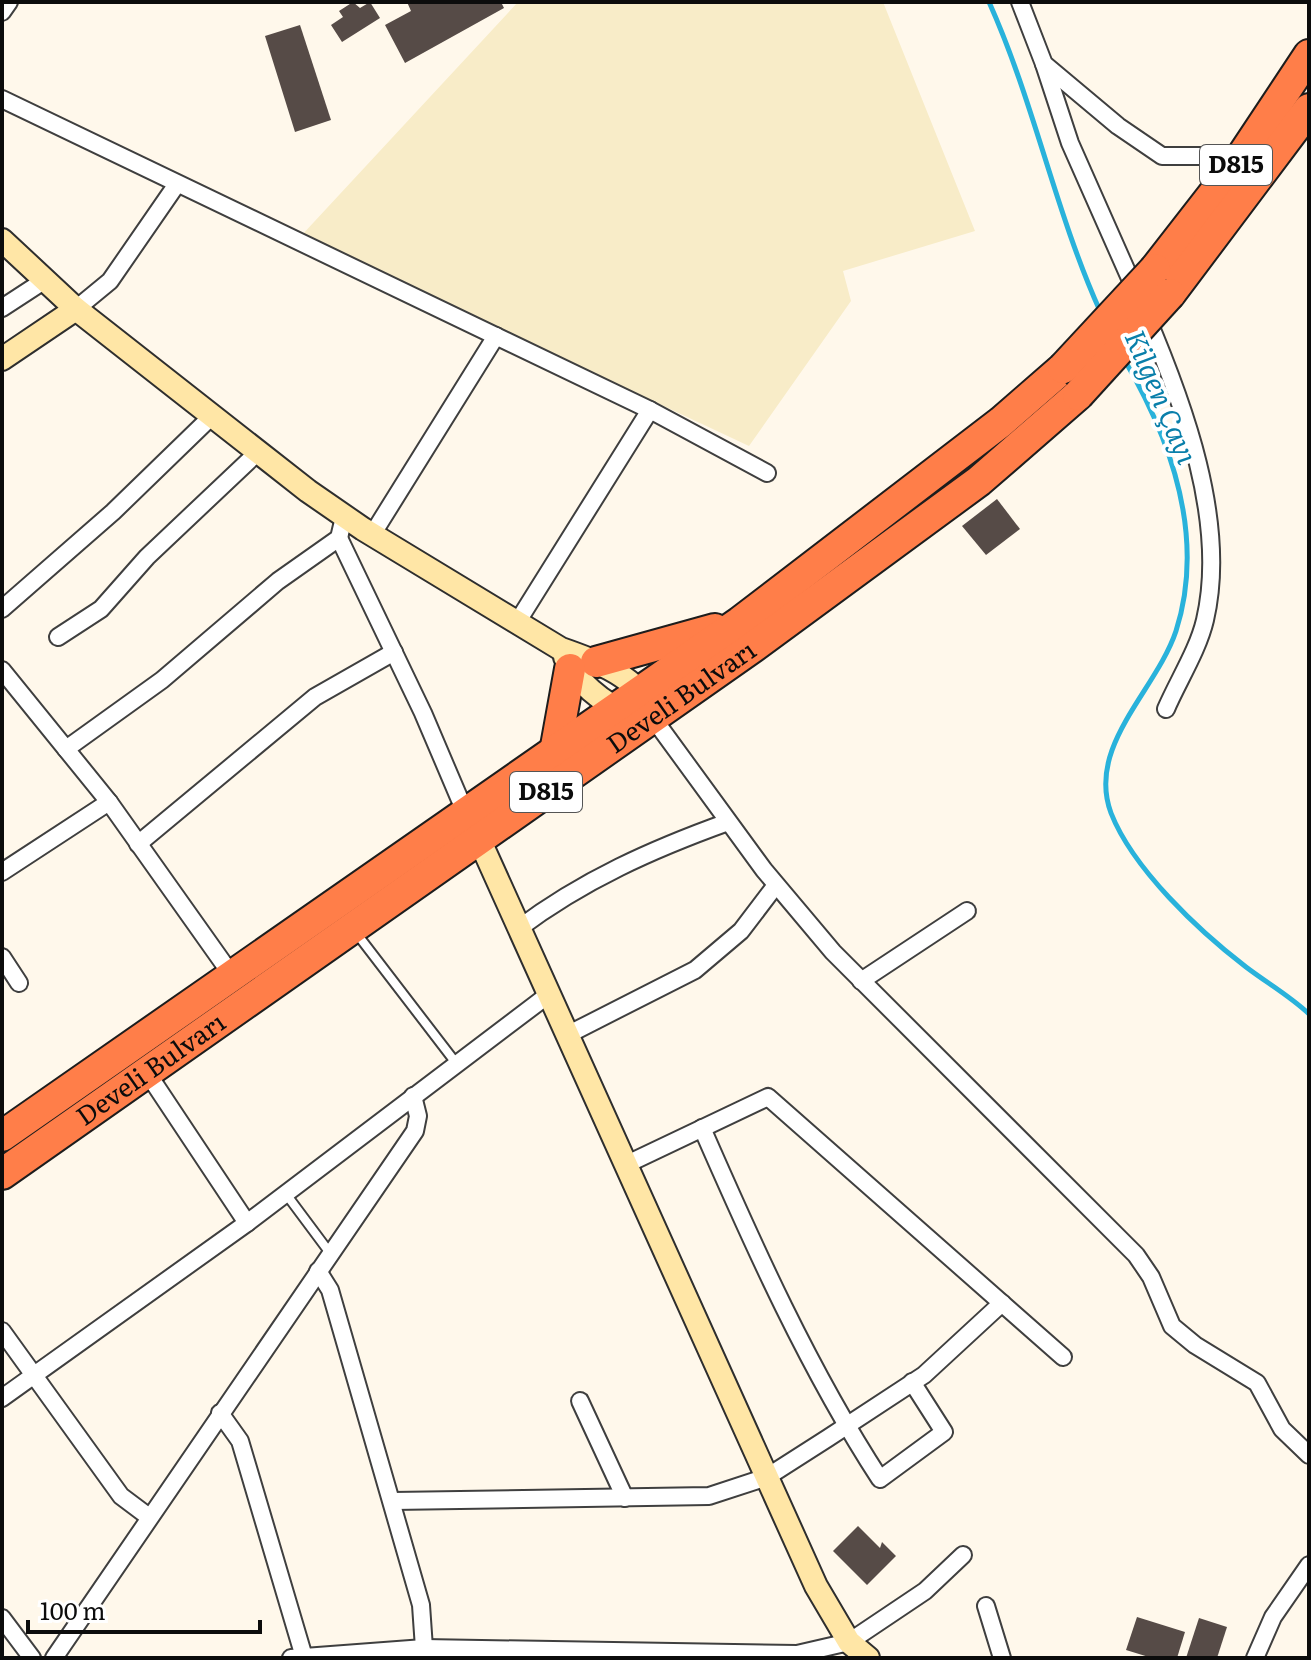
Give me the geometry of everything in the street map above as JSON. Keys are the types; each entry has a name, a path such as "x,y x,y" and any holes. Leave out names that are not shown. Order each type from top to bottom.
{"highway":[{"name":"D815","path":"1242,156 1309,55"},
{"name":"Develi Bulvarı","path":"2,1136 231,974 472,827 647,704 979,481 1078,395 1170,294 1309,109"},
{"name":"Develi Bulvarı","path":"2,1174 352,927 472,827 555,752 615,709 647,704 740,622 1001,422 1063,368 1155,269 1242,156"},
{"path":"555,752 576,660 740,622"}],"street":[{"path":"2,12 9,2"},
{"path":"1020,2 1070,143 1173,379 1211,523 1205,621 1166,709"},
{"path":"1044,64 1118,126 1162,156 1242,156"},
{"path":"2,99 650,410 767,473"},
{"path":"2,359 76,309 110,281 177,184"},
{"path":"2,240 76,309 258,452 342,527 472,827 816,1586 849,1642 868,1658"},
{"path":"2,308 45,280"},
{"path":"372,535 496,336"},
{"path":"518,621 524,618 650,410"},
{"path":"2,609 113,512 212,416"},
{"path":"58,637 101,609 147,557 258,452"},
{"path":"342,527 372,535 518,621 647,704 728,822 776,885 861,981 1136,1255 1151,1277 1172,1326 1195,1345 1257,1383 1282,1429 1309,1455"},
{"path":"66,749 162,680 342,527"},
{"path":"138,844 315,697 394,652"},
{"path":"576,660 615,709"},
{"path":"2,670 109,802 231,974"},
{"path":"2,872 109,802"},
{"path":"518,929 551,904 627,861 728,822"},
{"path":"567,1035 695,970 741,931 776,885"},
{"path":"861,981 967,911"},
{"path":"2,957 19,983"},
{"path":"2,1398 247,1223 548,995"},
{"path":"146,1071 247,1223"},
{"path":"54,1658 415,1131 418,1116 413,1096"},
{"path":"625,1165 768,1097 1063,1357"},
{"path":"702,1128 740,1215 846,1426 880,1479 944,1432 912,1382"},
{"path":"318,1271 330,1290 393,1501 421,1605 424,1648"},
{"path":"393,1501 709,1496 767,1477 846,1426 912,1382 1002,1303"},
{"path":"2,1331 121,1496 149,1517"},
{"path":"580,1401 625,1498"},
{"path":"220,1413 240,1441 297,1657 424,1648 797,1654 849,1642 925,1591 963,1555"},
{"path":"1255,1658 1273,1617 1309,1565"},
{"path":"986,1606 1002,1658"},
{"path":"2,1618 32,1658"}],"lane":[{"path":"352,927 456,1063"},
{"path":"286,1194 330,1253"}],"shaded area":[{"path":"518,2 883,2 975,231 843,271 851,301 749,446 301,236"}],"building":[{"path":"353,2 360,8 370,2 380,18 342,42 331,25 343,17 339,11"},
{"path":"407,2 501,2 504,8 405,63 385,25 411,11"},
{"path":"300,25 331,120 295,132 265,36"},
{"path":"997,499 1020,529 986,555 962,526"},
{"path":"858,1526 880,1548 882,1542 896,1556 867,1585 833,1551"},
{"path":"1137,1617 1185,1632 1177,1658 1152,1658 1126,1650"},
{"path":"1199,1618 1227,1627 1217,1658 1186,1658"}],"waterway":[{"name":"Kilgen Çayı","path":"989,2 1019,78 1070,235 1100,311"},
{"name":"Kilgen Çayı","path":"1124,359 1157,423 1169,456 1179,490 1187,560 1184,596 1176,631 1115,742 1108,765 1106,788 1111,813 1135,856 1169,898 1228,952 1309,1014"}]}
